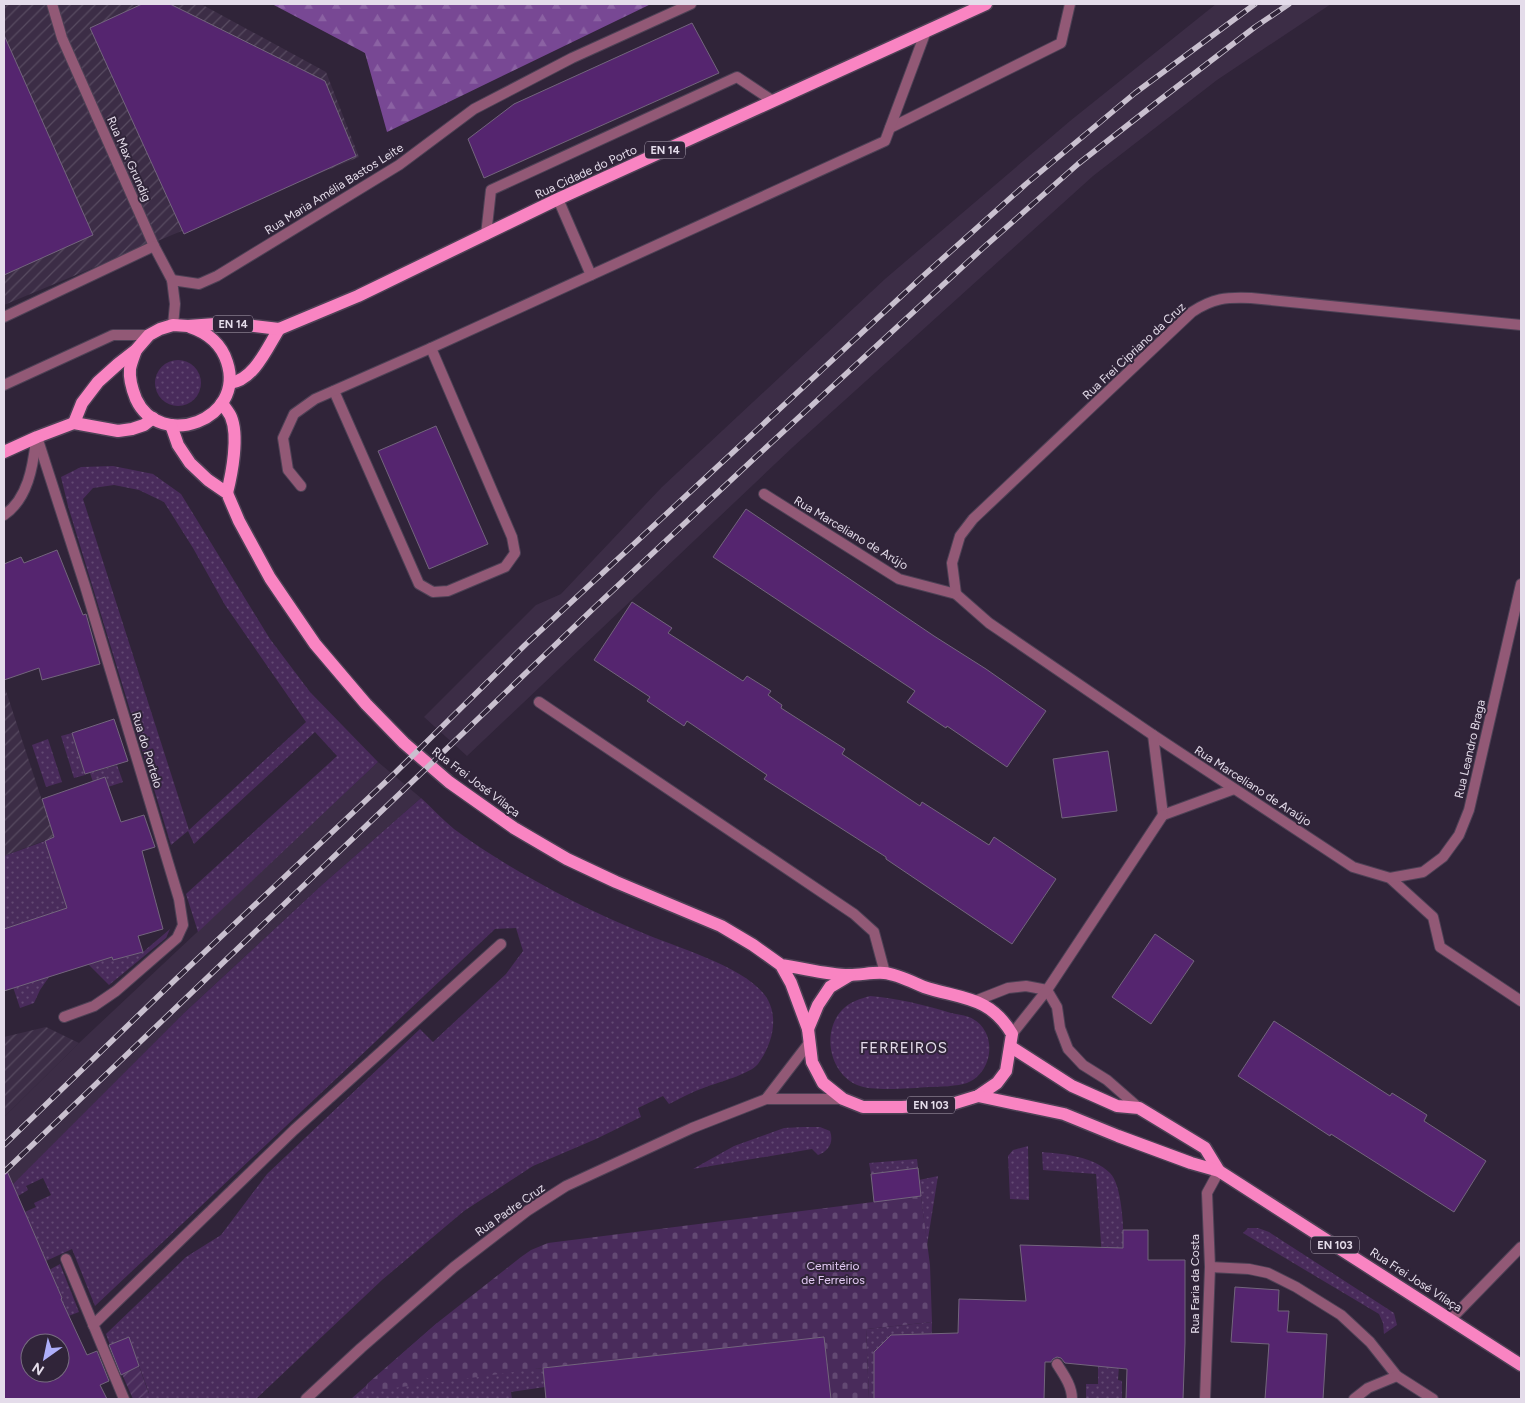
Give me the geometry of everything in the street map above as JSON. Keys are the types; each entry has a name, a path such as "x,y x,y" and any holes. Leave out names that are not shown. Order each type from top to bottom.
{"main road":[{"name":"Rua Cidade do Porto","path":"74,424 82,403 98,382 136,350 149,335 160,329 173,325 188,326 230,323 279,329 358,296 558,200 986,4"},
{"name":"Rua Cidade do Porto","path":"136,350 130,369 131,387 139,405 153,418 171,425 196,423 210,415 222,403 230,383 229,368 224,353 215,340 202,331 188,326"},
{"path":"230,383 238,382 253,370 279,329"},
{"path":"171,425 178,445 190,462 208,480 227,493 231,475 234,432 231,417 222,403"},
{"path":"4,452 37,437 74,424 118,431 144,425 153,418"},
{"name":"Rua Frei José Vilaça","path":"227,493 239,521 270,578 315,644 366,704 404,743 449,782 514,828 567,859 616,882 721,926 753,945 781,965 828,974 885,973 927,988 975,1001 993,1010 1005,1022 1012,1034 1006,1071 997,1083 978,1096 952,1104 863,1107 843,1099 823,1083 812,1062 808,1029 791,983 781,965"},
{"name":"Rua Frei José Vilaça","path":"808,1029 818,1005 830,987 850,975"},
{"name":"Rua Frei José Vilaça","path":"1011,1048 1072,1086 1118,1106 1140,1108 1205,1148 1219,1171"},
{"name":"Rua Frei José Vilaça","path":"978,1096 1064,1114 1145,1146 1219,1171 1451,1318 1521,1365"}],"street":[{"name":"Rua Max Grundig","path":"52,4 62,38 154,246 172,280 175,304 173,325"},
{"name":"Rua Maria Amélia Bastos Leite","path":"172,280 199,284 217,276 399,165 474,109 572,58 691,4"},
{"path":"890,128 1061,43 1070,4"},
{"path":"301,486 288,470 283,438 294,414 315,399 885,141 926,31"},
{"path":"486,235 491,190 737,77 773,101"},
{"path":"558,200 591,275"},
{"path":"4,317 154,246"},
{"name":"Rua Frei Cipriano da Cruz","path":"956,594 952,563 960,536 973,519 1185,319 1203,305 1216,299 1233,297 1251,298 1521,325"},
{"path":"4,385 113,335 149,335"},
{"path":"334,391 419,584 433,592 448,591 505,567 515,553 512,537 431,348"},
{"path":"4,515 26,486 32,469 37,437"},
{"name":"Rua do Portelo","path":"37,437 85,586 179,899 183,925 177,938 116,991 94,1006 64,1017"},
{"name":"Rua Marceliano de Arújo","path":"764,494 899,579 956,594"},
{"name":"Rua Leandro Braga","path":"1390,878 1423,872 1443,857 1459,835 1469,810 1521,584"},
{"name":"Rua Marceliano de Araújo","path":"956,594 989,623 1154,736 1353,867 1390,878 1433,917 1440,947 1521,1002"},
{"path":"539,702 854,914 874,932 885,973"},
{"path":"1154,736 1163,815"},
{"path":"1012,1034 1047,990 1163,815 1234,789"},
{"path":"93,1325 294,1130 502,944"},
{"path":"975,1001 1008,988 1026,986 1047,990 1057,1007 1060,1028 1068,1048 1083,1065 1107,1080 1140,1108"},
{"name":"Rua Padre Cruz","path":"766,1099 794,1065 809,1043"},
{"name":"Rua Padre Cruz","path":"306,1399 454,1267 527,1211 566,1186 692,1128 766,1099 843,1099"},
{"name":"Rua Faria da Costa","path":"1206,1399 1210,1267 1207,1193 1219,1171"},
{"path":"1451,1318 1521,1247"},
{"path":"66,1259 124,1399"},
{"path":"1210,1267 1249,1268 1268,1273 1296,1287 1341,1315 1370,1342 1398,1376 1433,1399"},
{"path":"1057,1364 1066,1378 1072,1399"},
{"path":"1354,1399 1368,1388 1398,1376"}],"shaded area":[{"path":"4,4 201,4 326,72 359,157 4,305"},
{"path":"1216,4 1331,4 1217,80 1093,176 794,446 467,756 424,717 536,605 561,594 662,487 885,279 1070,121"},
{"path":"4,685 54,837 4,856"},
{"path":"378,762 421,798 323,884 184,1013 4,1193 4,1117 79,1043"},
{"path":"46,1027 79,1043 4,1117 4,1037"}],"green space":[{"path":"272,4 651,4 387,132 365,53"},
{"path":"174,360 182,360 191,364 197,370 201,383 197,396 191,402 182,406 174,406 165,402 159,396 155,387 155,379 159,370 165,364"},
{"path":"113,466 153,474 181,494 270,639 310,692 378,762 198,932 186,894 337,756 315,732 194,844 188,831 171,845 68,506 61,477 81,467","holes":["114,485 139,490 164,502 193,548 225,605 306,722 189,830 83,499 93,488"]},
{"path":"72,733 85,775 74,778 61,736"},
{"path":"48,739 62,782 46,787 32,745"},
{"path":"117,765 123,782 96,791 90,773"},
{"path":"421,798 468,839 541,884 607,917 711,960 746,978 768,1000 773,1016 770,1041 763,1057 754,1068 697,1090 669,1104 663,1096 638,1108 641,1117 533,1166 464,1211 382,1280 256,1399 139,1399 149,1393 129,1338 110,1345 106,1334 186,1257 221,1235 267,1174 420,1029 433,1042 506,974 523,951 516,928 495,929 95,1306 72,1249 46,1261 29,1223 4,1235 4,1193 184,1013 323,884","holes":["43,1178 51,1195 34,1203 36,1207 20,1214 13,1199 28,1190 26,1186"]},
{"path":"45,841 63,896 106,936 113,960 143,952 170,929 166,938 109,985 88,964 49,977 34,1003 20,1008 4,960 4,856"},
{"path":"870,996 911,1002 973,1019 981,1025 989,1043 987,1062 982,1071 976,1078 967,1083 943,1087 873,1088 857,1085 847,1079 834,1061 831,1051 832,1028 836,1018 846,1006"},
{"path":"820,1127 830,1131 831,1142 828,1149 818,1155 812,1149 693,1169 734,1146 784,1128"},
{"path":"1028,1146 1029,1200 1010,1199 1008,1156 1013,1150"},
{"path":"1042,1152 1087,1159 1103,1167 1110,1173 1116,1183 1120,1199 1124,1239 1123,1313 1106,1313 1096,1174 1043,1170"},
{"path":"917,1159 918,1168 871,1174 869,1163"},
{"path":"938,1176 927,1245 919,1180"},
{"name":"Cemitério de Ferreiros","path":"921,1196 930,1265 932,1322 866,1329 869,1399 831,1399 824,1337 535,1369 434,1383 431,1379 423,1377 417,1380 416,1385 366,1390 367,1384 437,1323 521,1257 531,1250 548,1243"},
{"path":"1248,1228 1258,1228 1269,1232 1394,1313 1397,1325 1384,1334 1383,1323 1379,1314 1243,1233"},
{"path":"4,1258 27,1313 62,1298 49,1270 60,1264 79,1312 45,1325 38,1333 20,1333 20,1363 8,1386 4,1373 13,1367 4,1351 4,1314 19,1304 4,1271"},
{"path":"932,1322 931,1372 891,1335 874,1352 874,1399 869,1399 866,1329"},
{"path":"437,1323 535,1369 543,1368 545,1387 511,1392 512,1399 351,1399"},
{"path":"139,1366 149,1394 133,1399 122,1374"},
{"path":"1098,1366 1119,1366 1118,1380 1122,1381 1122,1399 1086,1399 1086,1384 1098,1384"}],"building":[{"path":"142,4 170,4 325,81 356,156 184,234 90,28"},
{"path":"692,23 719,73 484,178 468,139 514,104"},
{"path":"4,35 93,235 4,275"},
{"path":"436,426 488,544 429,569 378,451"},
{"path":"746,509 1046,711 1007,767 947,726 946,728 907,702 915,691 713,557"},
{"path":"57,550 83,615 86,614 100,664 42,680 39,668 4,680 4,564 21,557 24,563"},
{"path":"632,602 672,628 668,633 743,681 747,676 771,691 768,695 782,705 781,708 845,749 842,754 920,806 922,802 989,845 994,837 1056,879 1012,944 886,859 886,857 764,779 767,775 687,721 684,726 647,701 650,697 594,660"},
{"path":"114,719 128,761 85,774 72,733"},
{"path":"1108,751 1117,811 1062,818 1053,759"},
{"path":"105,777 121,822 144,815 155,847 142,851 163,929 138,936 143,952 113,960 112,957 4,991 4,929 67,908 45,841 54,837 42,799"},
{"path":"1155,934 1194,961 1151,1024 1112,997"},
{"path":"1274,1021 1390,1096 1392,1093 1427,1115 1424,1121 1486,1161 1454,1212 1331,1134 1330,1136 1238,1076"},
{"path":"4,1164 61,1299 87,1355 97,1351 109,1381 100,1385 107,1399 4,1399"},
{"path":"918,1168 921,1196 874,1202 871,1174"},
{"path":"1123,1230 1148,1230 1148,1260 1185,1260 1183,1399 1126,1399 1127,1369 1065,1363 1061,1358 1057,1357 1051,1362 1045,1362 1044,1399 874,1399 874,1352 891,1335 958,1333 959,1299 1026,1301 1020,1245 1123,1248"},
{"path":"1235,1287 1279,1290 1278,1311 1289,1311 1287,1332 1327,1334 1323,1399 1265,1399 1269,1344 1231,1342"},
{"path":"129,1337 139,1366 121,1375 109,1345"},
{"path":"824,1337 831,1399 546,1399 543,1368"}],"railway":[{"path":"4,1145 175,980 395,773 525,645 922,277 1026,184 1135,93 1255,4"},
{"path":"4,1172 595,607 983,248 1078,164 1255,27 1289,4"}],"district":[{"name":"FERREIROS","path":"904,1048"}]}
